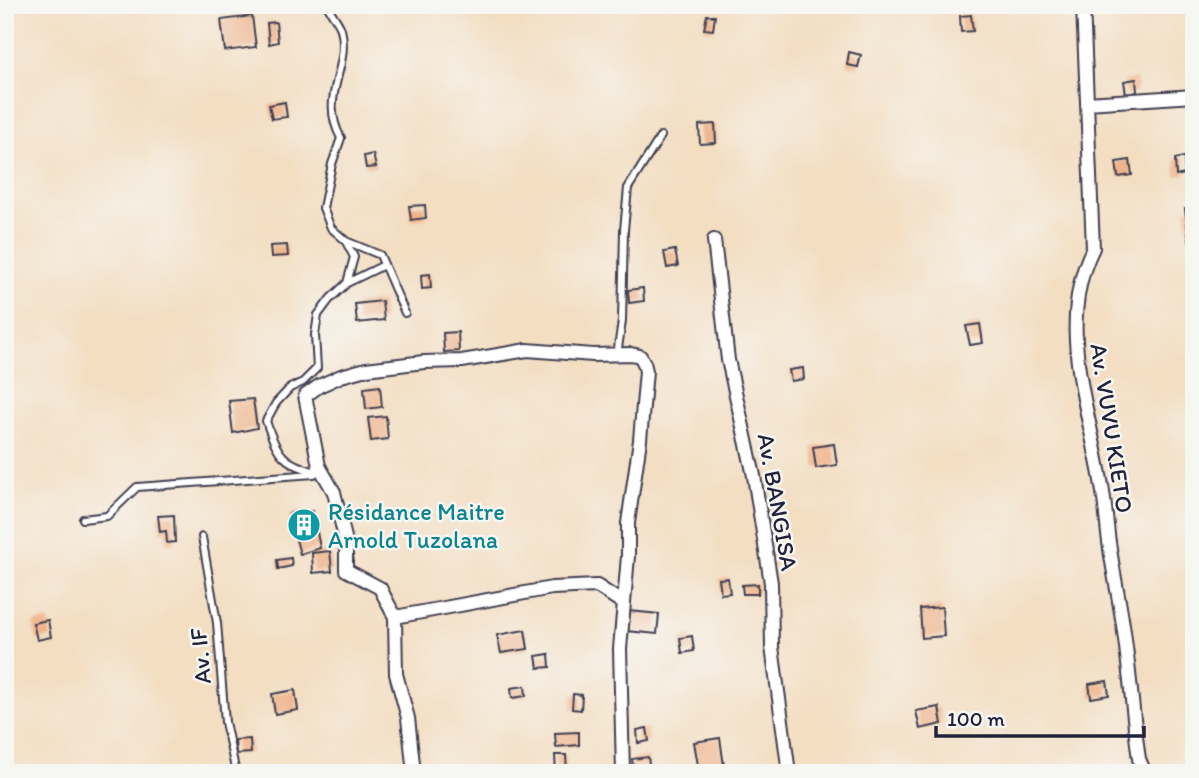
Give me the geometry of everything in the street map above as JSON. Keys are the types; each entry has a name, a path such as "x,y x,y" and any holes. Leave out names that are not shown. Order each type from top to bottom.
{"street":[{"name":"Av. VUVU KIETO","path":"1083,5 1093,248 1087,261 1080,294 1075,330 1076,350 1104,498 1125,634 1139,759 1145,773"},
{"path":"1087,103 1194,96"},
{"name":"Av. BANGISA","path":"714,240 728,360 754,476 772,583 772,647 789,773"},
{"path":"414,773 408,718 396,674 396,617 380,588 346,570 346,542 334,492 318,466 305,396 341,376 366,369 424,362 462,361 527,350 631,354 640,356 644,362 646,371 640,440 628,523 623,603 619,701 623,773"},
{"path":"396,617 552,588 597,586 623,603"}],"lane":[{"path":"327,5 341,29 342,54 331,103 333,124 341,138 332,164 323,208 331,228 345,240 380,255 405,313"},
{"path":"617,355 622,321 624,230 628,188 661,136"},
{"path":"345,240 354,257 347,284"},
{"path":"323,473 296,467 281,455 266,421 276,403 290,388 303,382 317,368 314,335 318,315 330,299 347,284 384,265"},
{"path":"83,519 107,516 137,487 323,473"},
{"name":"Av. IF","path":"202,537 217,623 225,722 236,773"}],"building":[{"path":"707,15 715,16 713,30 704,29"},
{"path":"971,15 973,31 961,32 960,16"},
{"path":"252,16 256,47 225,51 221,20"},
{"path":"276,22 278,42 269,44 267,23"},
{"path":"849,52 861,55 858,67 847,65"},
{"path":"1136,79 1137,92 1126,95 1124,81"},
{"path":"285,102 287,117 272,119 269,105"},
{"path":"715,124 716,143 700,144 699,125"},
{"path":"373,154 376,167 366,168 364,156"},
{"path":"1184,157 1185,174 1176,176 1175,159"},
{"path":"1130,160 1132,175 1118,177 1116,162"},
{"path":"425,205 426,218 411,220 409,206"},
{"path":"1194,208 1194,240 1189,240 1185,209"},
{"path":"287,245 288,256 271,257 270,246"},
{"path":"675,250 678,266 667,268 664,252"},
{"path":"430,274 431,288 422,289 421,275"},
{"path":"643,288 644,301 629,303 628,290"},
{"path":"382,301 384,320 357,323 355,304"},
{"path":"980,324 983,343 970,345 966,326"},
{"path":"458,332 459,351 444,352 443,333"},
{"path":"803,368 804,379 791,381 789,370"},
{"path":"380,386 382,407 366,409 364,388"},
{"path":"253,399 257,428 233,433 229,401"},
{"path":"386,416 388,439 371,441 368,418"},
{"path":"834,444 837,465 816,468 813,447"},
{"name":"Résidance Maitre Arnold Tuzolana","path":"303,510 304,513 313,511 320,548 300,554 289,514"},
{"path":"174,515 175,542 167,543 166,531 160,532 158,516"},
{"path":"330,551 332,571 313,573 312,553"},
{"path":"291,558 292,566 278,569 277,560"},
{"path":"728,578 730,593 721,594 719,579"},
{"path":"758,584 758,594 743,594 742,585"},
{"path":"942,607 944,636 922,638 920,609"},
{"path":"629,611 659,614 657,634 627,631"},
{"path":"48,620 51,637 37,640 33,623"},
{"path":"525,630 528,649 501,653 497,635"},
{"path":"692,636 694,651 682,653 680,638"},
{"path":"549,654 550,667 538,668 536,656"},
{"path":"1107,681 1109,695 1091,698 1089,684"},
{"path":"525,686 526,696 512,698 511,688"},
{"path":"295,690 298,710 275,714 272,694"},
{"path":"573,694 582,695 581,710 572,709"},
{"path":"939,707 942,724 920,729 916,711"},
{"path":"647,728 649,741 638,743 637,730"},
{"path":"579,732 579,745 556,747 555,733"},
{"path":"720,738 724,766 699,771 694,742"},
{"path":"250,739 251,753 236,754 235,740"},
{"path":"555,755 566,755 567,773 556,773"},
{"path":"648,757 649,765 633,767 632,759"}],"place":[{"name":"Résidance Maitre Arnold Tuzolana","path":"304,525"}]}
